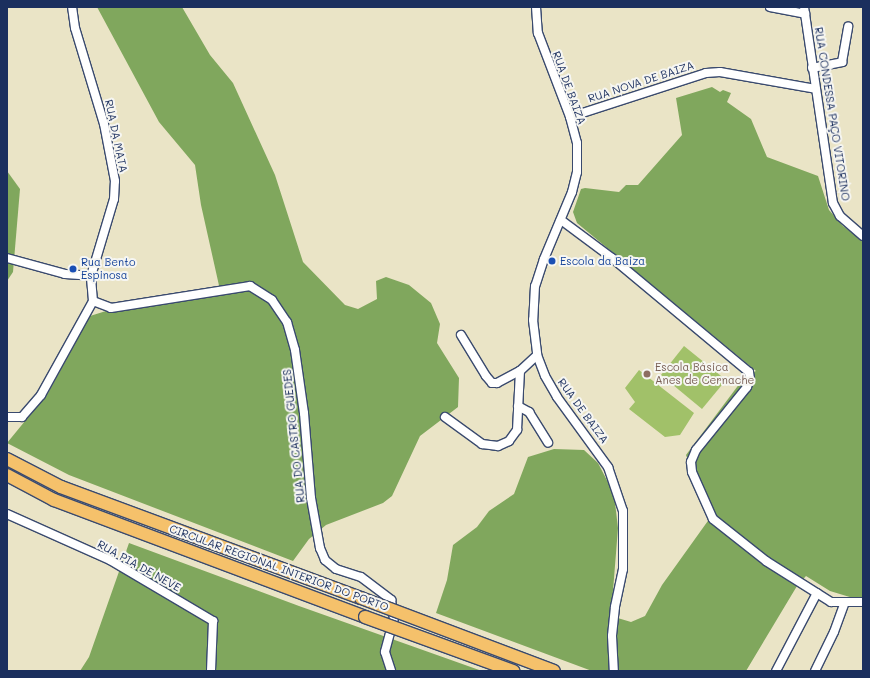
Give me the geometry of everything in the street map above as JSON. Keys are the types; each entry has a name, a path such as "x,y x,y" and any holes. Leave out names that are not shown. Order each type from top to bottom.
{"highway":[{"name":"CIRCULAR REGIONAL INTERIOR DO PORTO","path":"7,459 61,487 554,671"},
{"name":"CIRCULAR REGIONAL INTERIOR DO PORTO","path":"7,475 54,500 513,671"}],"street":[{"name":"RUA DA MATA","path":"72,7 75,28 104,124 115,182 114,199 91,276 93,301"},
{"name":"RUA DE BAIZA","path":"536,7 538,33 570,117 577,143 577,172 561,220 535,286 533,320 537,355 545,376 557,396 608,467 623,511 623,568 615,607 614,668"},
{"path":"770,7 804,10"},
{"name":"RUA CONDESSA PAÇO VITORINO","path":"804,10 833,203 840,216 863,236"},
{"path":"812,68 842,62 848,27"},
{"name":"RUA NOVA DE BAIZA","path":"570,117 706,73 720,72 816,89"},
{"path":"561,220 618,263 749,372 750,379 747,387 696,450 691,462 692,472 713,520 741,543 831,602 844,604 863,602"},
{"path":"7,258 65,274 91,276"},
{"name":"RUA DO CASTRO GUEDES","path":"93,301 111,308 250,286 272,300 287,322 295,350 304,413 311,498 320,548 325,560 336,569 361,576 391,600 394,618 385,652 391,671"},
{"path":"7,418 22,416 41,395 93,301"},
{"path":"461,335 486,376 492,383 497,383 520,371 537,355"},
{"path":"446,417 482,444 498,446 509,441 517,430 520,371"},
{"path":"518,406 529,412 548,442"},
{"name":"RUA PIA DE NEVE","path":"7,514 110,560 213,621 211,671"},
{"path":"776,671 817,593"},
{"path":"815,671 834,632 844,604"}],"green space":[{"path":"97,7 182,7 210,55 233,83 275,175 303,262 345,305 358,309 377,299 376,281 386,277 409,285 431,303 440,324 437,343 459,378 458,407 420,436 392,496 383,503 326,525 309,539 293,561 69,475 7,443 48,393 90,316 106,311 211,297 220,290 201,205 195,165 159,122"},
{"path":"712,87 720,92 723,90 731,93 727,102 751,119 767,157 818,176 829,210 843,226 863,241 863,597 853,598 830,591 806,576 797,586 746,671 592,671 436,613 447,580 453,545 477,527 489,511 514,494 528,457 554,449 584,450 598,463 614,494 618,528 611,616 631,622 645,616 662,585 710,518 686,455 746,375 756,371 577,223 573,212 581,189 585,188 619,192 626,185 638,185 682,135 676,98"},
{"path":"7,171 20,189 13,272 7,281"},
{"path":"684,346 726,380 702,409 661,375"},
{"path":"639,370 694,413 680,435 665,437 629,409 635,402 625,388"},
{"path":"129,543 299,606 482,671 80,671 89,657"}],"place":[{"name":"Escola da Baiza","path":"552,261"},
{"name":"Rua Bento Espinosa","path":"73,269"},
{"name":"Escola Básica Anes de Cernache","path":"647,374"}]}
